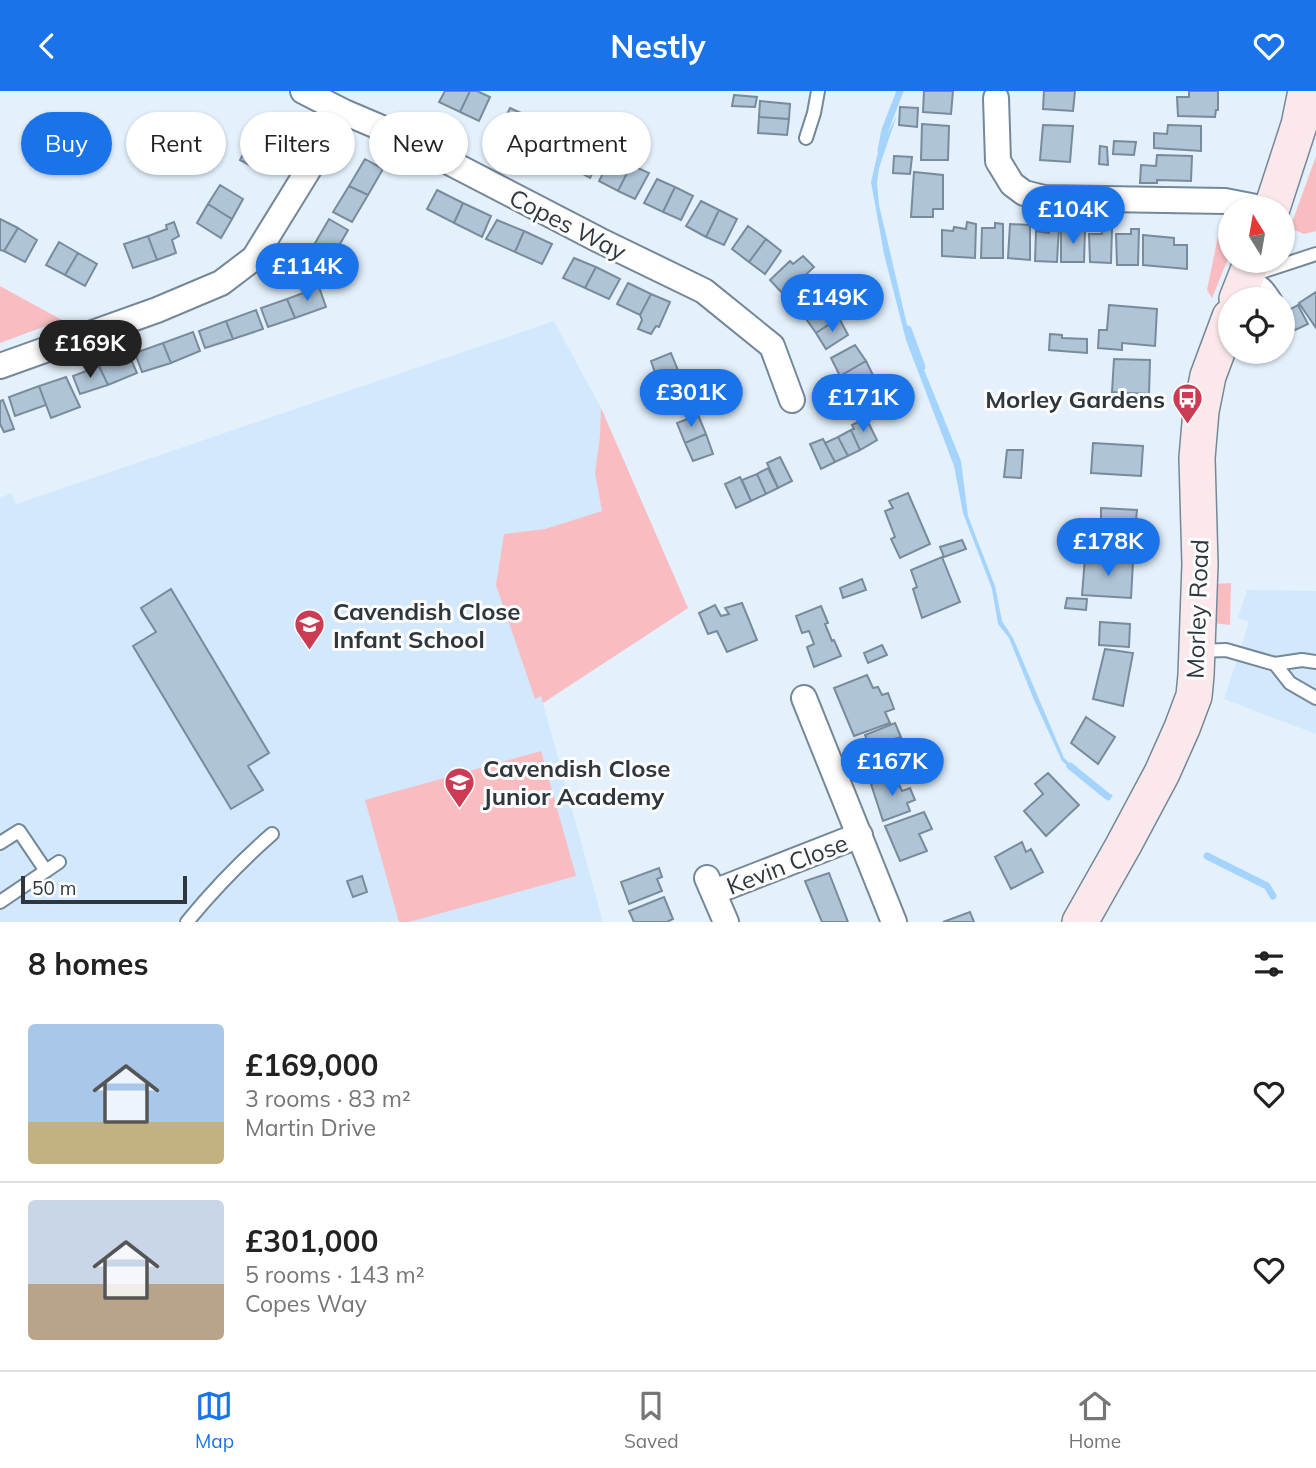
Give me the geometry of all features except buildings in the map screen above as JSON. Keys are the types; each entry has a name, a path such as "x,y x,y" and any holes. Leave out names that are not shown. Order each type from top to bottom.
{"street":[{"name":"Copes Way","path":"303,91 344,112"},
{"path":"1276,196 1299,125 1306,91"},
{"path":"996,98 998,160 1012,184 1024,193 1044,198 1218,201"},
{"name":"Copes Way","path":"355,117 391,132 704,291 772,346 792,400"},
{"path":"0,366 144,315 221,283 254,258 305,175"},
{"name":"Morley Road","path":"1080,922 1162,773 1194,696 1200,553 1197,458 1200,411 1208,376 1218,349"},
{"path":"804,698 894,922"},
{"name":"Kevin Close","path":"726,922 710,884 860,835"}],"lane":[{"path":"806,138 818,91"},
{"path":"1245,279 1316,254"},
{"path":"1245,279 1258,279 1268,287"},
{"path":"1197,651 1226,650 1275,664 1302,660 1316,662"},
{"path":"1275,664 1290,683 1316,698"},
{"path":"0,843 19,831 46,871"},
{"path":"187,922 216,887 272,834"},
{"path":"0,902 59,862"}],"shaded area":[{"path":"1316,156 1316,231 1304,234 1295,230 1295,214"},
{"path":"1218,236 1218,273 1222,273 1212,298 1207,290"},
{"path":"0,286 62,320 0,343"},
{"name":"Cavendish Close Infant School","path":"554,321 601,408 688,608 543,703 603,922 0,922 0,498 11,493 16,504"},
{"path":"601,408 688,608 543,703 541,696 535,699 496,585 504,534 545,529 602,511 595,473"},
{"path":"1231,583 1230,625 1213,623 1213,584"},
{"path":"1247,590 1316,591 1316,734 1224,699 1249,622 1238,618"},
{"path":"541,751 576,876 409,922 399,922 365,800"}],"water":[{"path":"897,115 879,168 877,183 879,205 908,329 961,461 968,516 995,586 1002,621 1013,638 1064,758 1094,786 1113,795 1109,801 1062,761 1009,638 998,624 992,589 963,513 954,466 906,340 884,254 871,182 878,152"}],"waterway":[{"path":"881,150 885,130 900,91"},
{"path":"908,329 922,367"},
{"path":"1070,766 1107,796"},
{"path":"1207,856 1267,886 1273,896"}],"place":[{"name":"Morley Gardens","path":"1188,426"},
{"name":"Cavendish Close Infant School","path":"310,652"},
{"name":"Cavendish Close Junior Academy","path":"460,809"}]}
